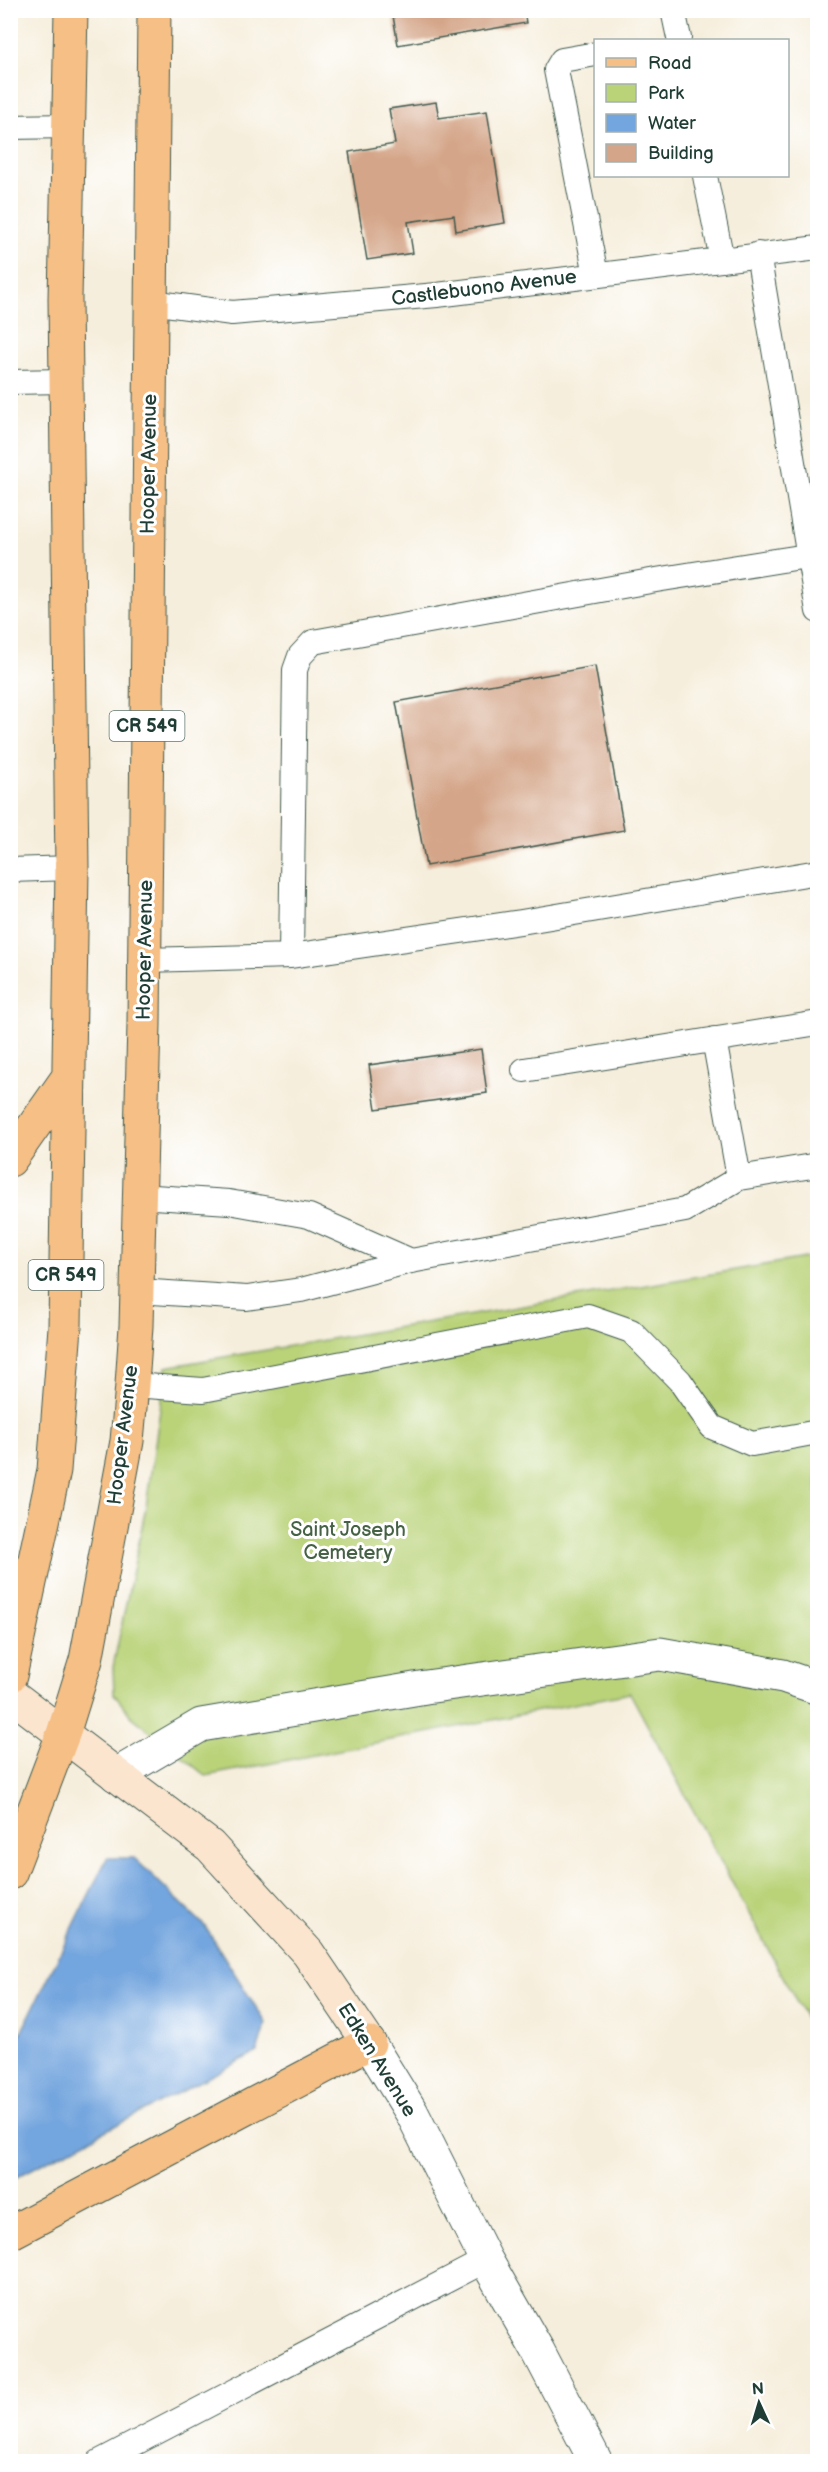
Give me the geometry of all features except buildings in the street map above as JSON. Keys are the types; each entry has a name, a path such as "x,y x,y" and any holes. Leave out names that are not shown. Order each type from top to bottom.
{"main road":[{"name":"CR 549","path":"10,1676 54,1470 66,1327 72,868 64,381 71,10"},
{"name":"Hooper Avenue","path":"10,1873 63,1734 86,1660 127,1441 132,1385 137,1291 145,960 154,10"},
{"path":"10,1160 69,1076"},
{"path":"10,2233 369,2043"}],"street":[{"path":"116,1775 201,1725 426,1687 660,1654 783,1676 818,1688"},
{"name":"Edken Avenue","path":"10,1694 210,1846 308,1953 369,2043 412,2114 486,2260 538,2350 596,2462"}],"lane":[{"path":"673,10 675,39"},
{"path":"594,54 562,60 556,70 596,275"},
{"path":"10,127 69,126"},
{"path":"705,177 722,260"},
{"name":"Castlebuono Avenue","path":"151,302 232,313 427,296 818,248"},
{"path":"758,254 807,556 818,610"},
{"path":"10,382 64,381"},
{"path":"291,956 295,670 300,657 313,642 656,580 807,556"},
{"path":"10,870 72,868"},
{"path":"145,960 291,956 521,922 818,872"},
{"path":"524,1070 818,1023"},
{"path":"714,1039 739,1178"},
{"path":"137,1291 247,1298 301,1290 411,1261 685,1210 739,1178 818,1165"},
{"path":"139,1196 229,1202 309,1216 411,1261"},
{"path":"132,1385 204,1390 588,1316 631,1331 680,1382 712,1427 752,1444 818,1432"},
{"path":"112,2459 486,2260"}],"green space":[{"name":"Saint Joseph Cemetery","path":"817,1256 817,2040 630,1693 206,1776 131,1716 114,1694 113,1667 146,1507 166,1367"}],"water":[{"path":"107,1858 134,1858 204,1925 266,2023 257,2052 11,2180 11,2053"}]}
